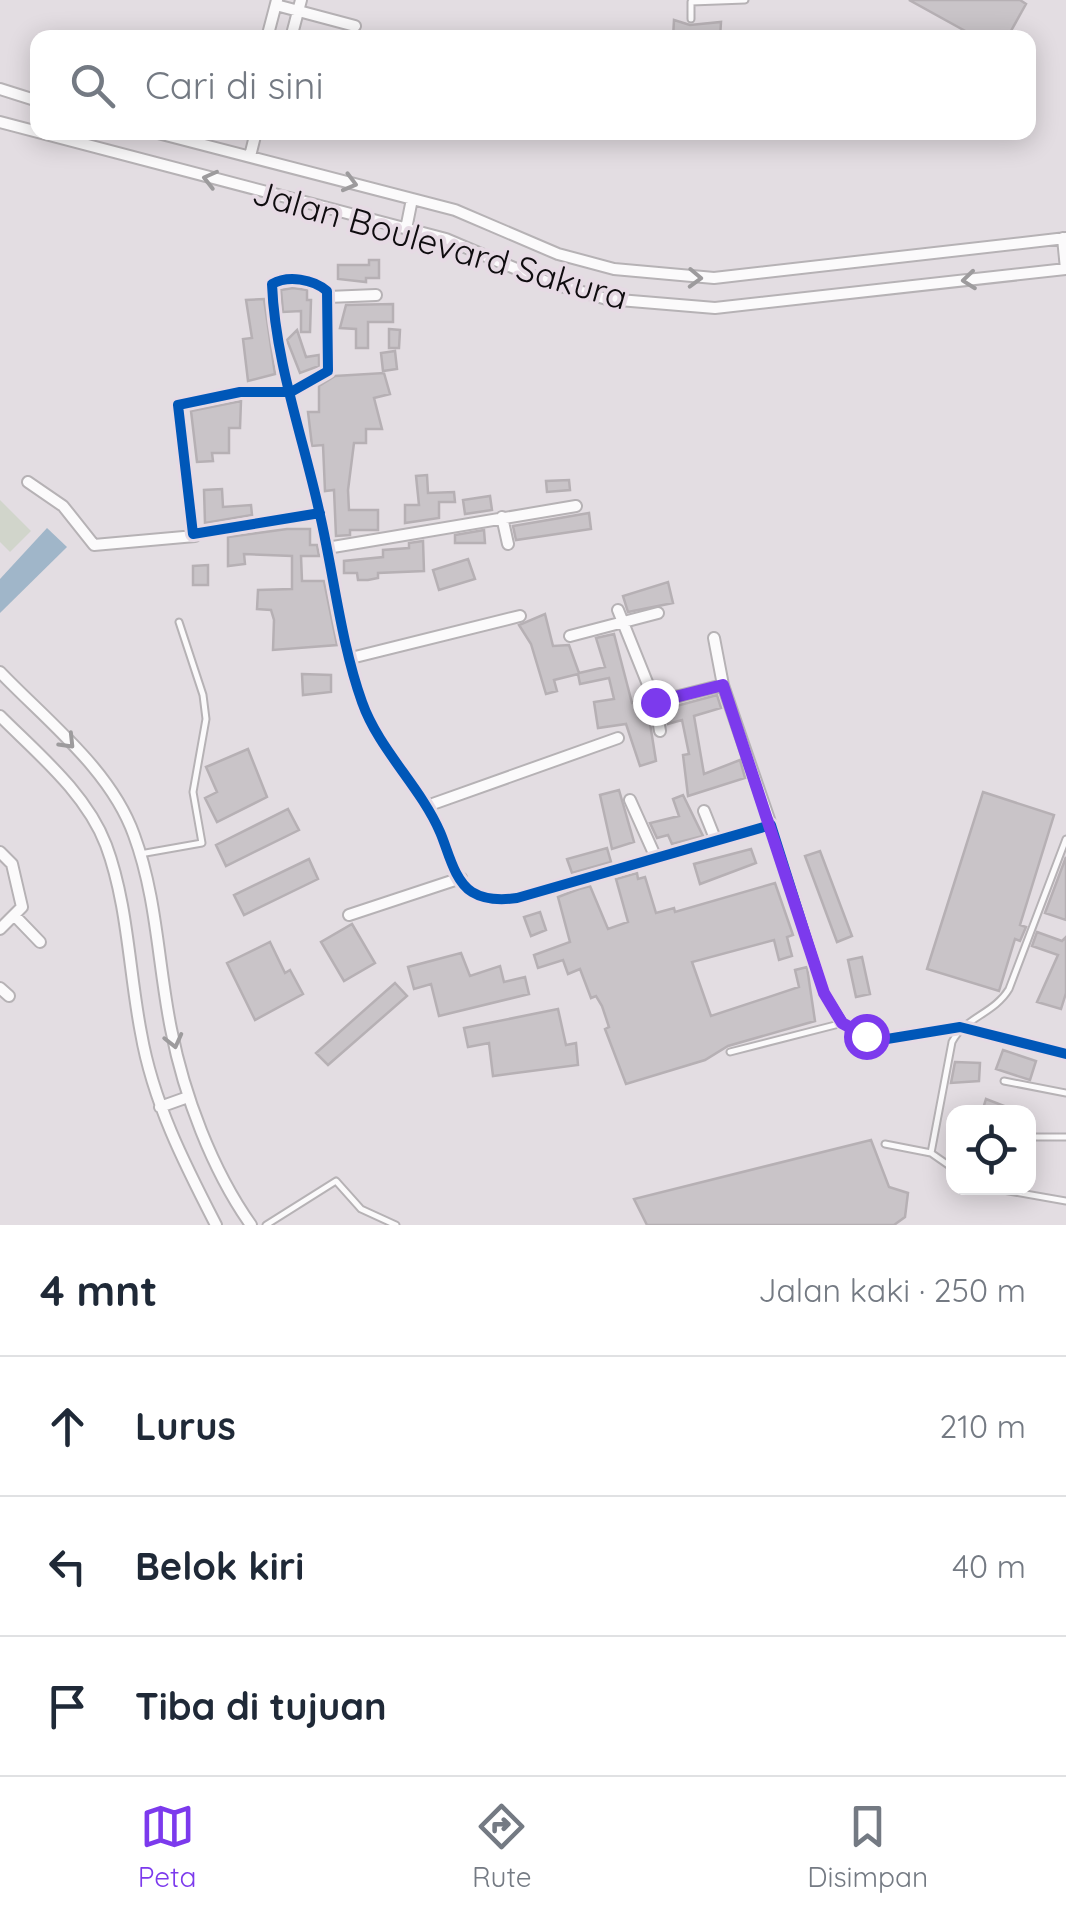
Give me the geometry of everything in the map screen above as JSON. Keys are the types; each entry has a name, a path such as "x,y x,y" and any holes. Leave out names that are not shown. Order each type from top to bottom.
{"street":[{"path":"270,30 276,3 299,5 355,26"},
{"path":"293,30 299,5"},
{"path":"0,89 30,98"},
{"name":"Jalan Boulevard Sakura","path":"0,122 30,130"},
{"name":"Jalan Boulevard Sakura","path":"68,140 406,229 490,256 547,282 608,299 664,307 715,308 1066,269"},
{"name":"Jalan Boulevard Sakura","path":"186,140 412,199 502,228 558,254 614,270 666,277 714,278 1064,238"},
{"path":"250,156 254,140"},
{"path":"406,229 412,199"},
{"path":"1064,238 1066,269"},
{"path":"195,536 178,405 240,392 291,392 328,371 328,297 315,282 282,279 272,284 291,392 362,704 404,776 427,806 460,878 472,892 504,900 771,825"},
{"path":"328,297 376,295"},
{"path":"28,482 62,506 94,545 195,536 320,513"},
{"path":"327,548 576,506"},
{"path":"502,517 508,544"},
{"path":"618,610 655,702 660,731"},
{"path":"570,636 658,613"},
{"path":"351,658 520,616"},
{"path":"714,638 723,685 824,993 842,1023 866,1036 887,1039 960,1027 1066,1054"},
{"path":"0,672 109,786 134,833 171,1031 188,1096 252,1225"},
{"path":"655,702 723,685"},
{"path":"0,716 84,803 105,844 118,892 141,1037 160,1106 216,1225"},
{"path":"427,806 618,738"},
{"path":"630,800 656,858"},
{"path":"704,811 716,841"},
{"path":"0,852 12,864 18,911 40,942"},
{"path":"349,915 460,878"},
{"path":"0,929 18,911"},
{"path":"160,1106 188,1096"}],"lane":[{"path":"691,19 691,1 744,0"},
{"path":"140,854 202,844 193,792 206,719 204,695 179,622"},
{"path":"931,1153 947,1064 960,1027 996,1006 1008,989 1066,839"},
{"path":"730,1052 842,1023"},
{"path":"1004,1081 1066,1093"},
{"path":"1036,1137 1066,1138"},
{"path":"885,1144 931,1153 946,1163"},
{"path":"266,1225 336,1181 352,1202 396,1225"},
{"path":"1032,1195 1066,1201"},
{"path":"278,1217 284,1225"},
{"path":"376,1225 379,1217"}],"shaded area":[{"path":"0,500 31,531 10,552 0,542"}],"water":[{"path":"47,528 67,547 0,613 0,579"}],"building":[{"path":"909,0 1020,0 1026,4 1011,30 963,30"},
{"path":"674,20 690,25 721,22 720,30 673,30"},
{"path":"369,260 379,260 379,278 366,278 366,282 338,279 338,265 369,265"},
{"path":"281,290 307,290 307,300 311,300 310,332 301,332 301,311 283,312"},
{"path":"264,299 275,374 248,381 243,339 252,338 246,300"},
{"path":"393,304 393,322 368,322 368,348 356,348 356,329 340,328 346,305"},
{"path":"389,329 400,330 399,348 389,348"},
{"path":"297,330 306,357 319,355 319,366 300,373 287,340"},
{"path":"395,351 397,369 383,371 381,353"},
{"path":"384,373 390,394 374,398 382,429 366,429 366,443 354,443 348,490 349,510 378,510 378,530 350,530 350,535 336,536 334,490 325,491 323,445 312,446 308,412 319,412 319,386 335,376"},
{"path":"241,401 240,428 229,428 229,453 212,453 213,461 197,462 191,411"},
{"path":"427,475 428,493 454,492 455,502 439,502 439,518 405,523 405,505 419,505 416,476"},
{"path":"569,480 570,490 547,492 546,481"},
{"path":"222,489 223,507 251,505 252,515 205,523 204,490"},
{"path":"490,496 492,510 465,514 463,500"},
{"path":"589,513 591,529 516,540 513,526"},
{"path":"310,529 310,545 317,545 319,556 301,556 302,581 324,581 337,645 273,650 274,620 271,610 257,609 258,590 292,589 292,556 244,554 245,564 228,566 228,537"},
{"path":"484,530 485,543 455,543 455,535"},
{"path":"423,541 424,571 378,573 378,578 368,580 358,580 357,573 344,573 344,561 383,557 383,550 409,548 409,543"},
{"path":"468,559 475,579 439,590 433,570"},
{"path":"208,565 208,585 193,585 193,566"},
{"path":"668,582 673,603 628,612 623,596"},
{"path":"545,614 553,646 569,645 579,673 605,667 596,638 614,634 632,703 639,701 642,713 648,711 656,761 640,766 626,724 598,728 594,702 614,699 609,678 580,684 578,674 554,680 557,691 546,694 531,644 519,625"},
{"path":"302,674 331,675 331,692 303,695"},
{"path":"717,695 721,708 694,716 704,774 740,760 745,778 688,796 683,755 689,754 682,720 668,724 665,709"},
{"path":"248,749 267,797 217,822 205,798 217,792 206,767"},
{"path":"619,790 634,842 612,849 600,795"},
{"path":"983,792 1054,815 1020,925 1026,927 1020,941 1015,939 999,991 927,969"},
{"path":"683,795 703,836 672,844 668,835 657,838 650,823 679,816 673,799"},
{"path":"288,809 299,830 226,866 216,845"},
{"path":"607,848 611,862 572,873 567,859"},
{"path":"751,849 756,863 700,884 694,864"},
{"path":"820,851 852,936 837,942 805,856"},
{"path":"1066,857 1066,920 1045,913"},
{"path":"309,859 318,879 244,915 234,895"},
{"path":"637,873 638,879 645,877 656,913 674,908 675,912 775,883 793,935 787,937 792,956 779,960 774,940 692,962 711,1016 799,987 795,970 807,967 815,1021 728,1046 705,1060 626,1084 605,1029 609,1027 602,1006 596,996 591,998 580,969 568,974 563,960 538,968 534,955 570,942 558,897 579,889 590,886 608,929 628,922 616,879"},
{"path":"540,912 546,930 531,936 524,917"},
{"path":"352,924 375,963 344,981 321,942"},
{"path":"1037,932 1062,941 1066,937 1066,993 1061,1009 1037,1002 1058,955 1032,946"},
{"path":"270,942 285,973 290,970 303,994 255,1020 227,963"},
{"path":"461,953 470,976 500,966 504,982 525,977 529,994 439,1016 431,984 414,989 408,967"},
{"path":"862,957 870,994 856,997 848,960"},
{"path":"395,983 407,996 328,1065 316,1053"},
{"path":"558,1009 566,1045 576,1043 578,1065 493,1076 489,1043 468,1047 464,1028"},
{"path":"1003,1050 1036,1061 1030,1080 996,1069"},
{"path":"955,1062 980,1063 979,1081 951,1083"},
{"path":"871,1140 889,1187 908,1193 905,1217 894,1225 647,1225 634,1199"}],"cycle path":[{"path":"320,513 193,534 178,405 240,392 291,392 328,371 327,291 308,281 285,280 272,284 284,372 291,401 313,487 320,515 355,680 369,719 432,815 456,873 466,887 488,898 517,898 771,825 824,993 843,1023 866,1036 887,1039 960,1027 1066,1054"}],"route":[{"path":"655,702 723,685 824,993 842,1023 866,1036"}]}
